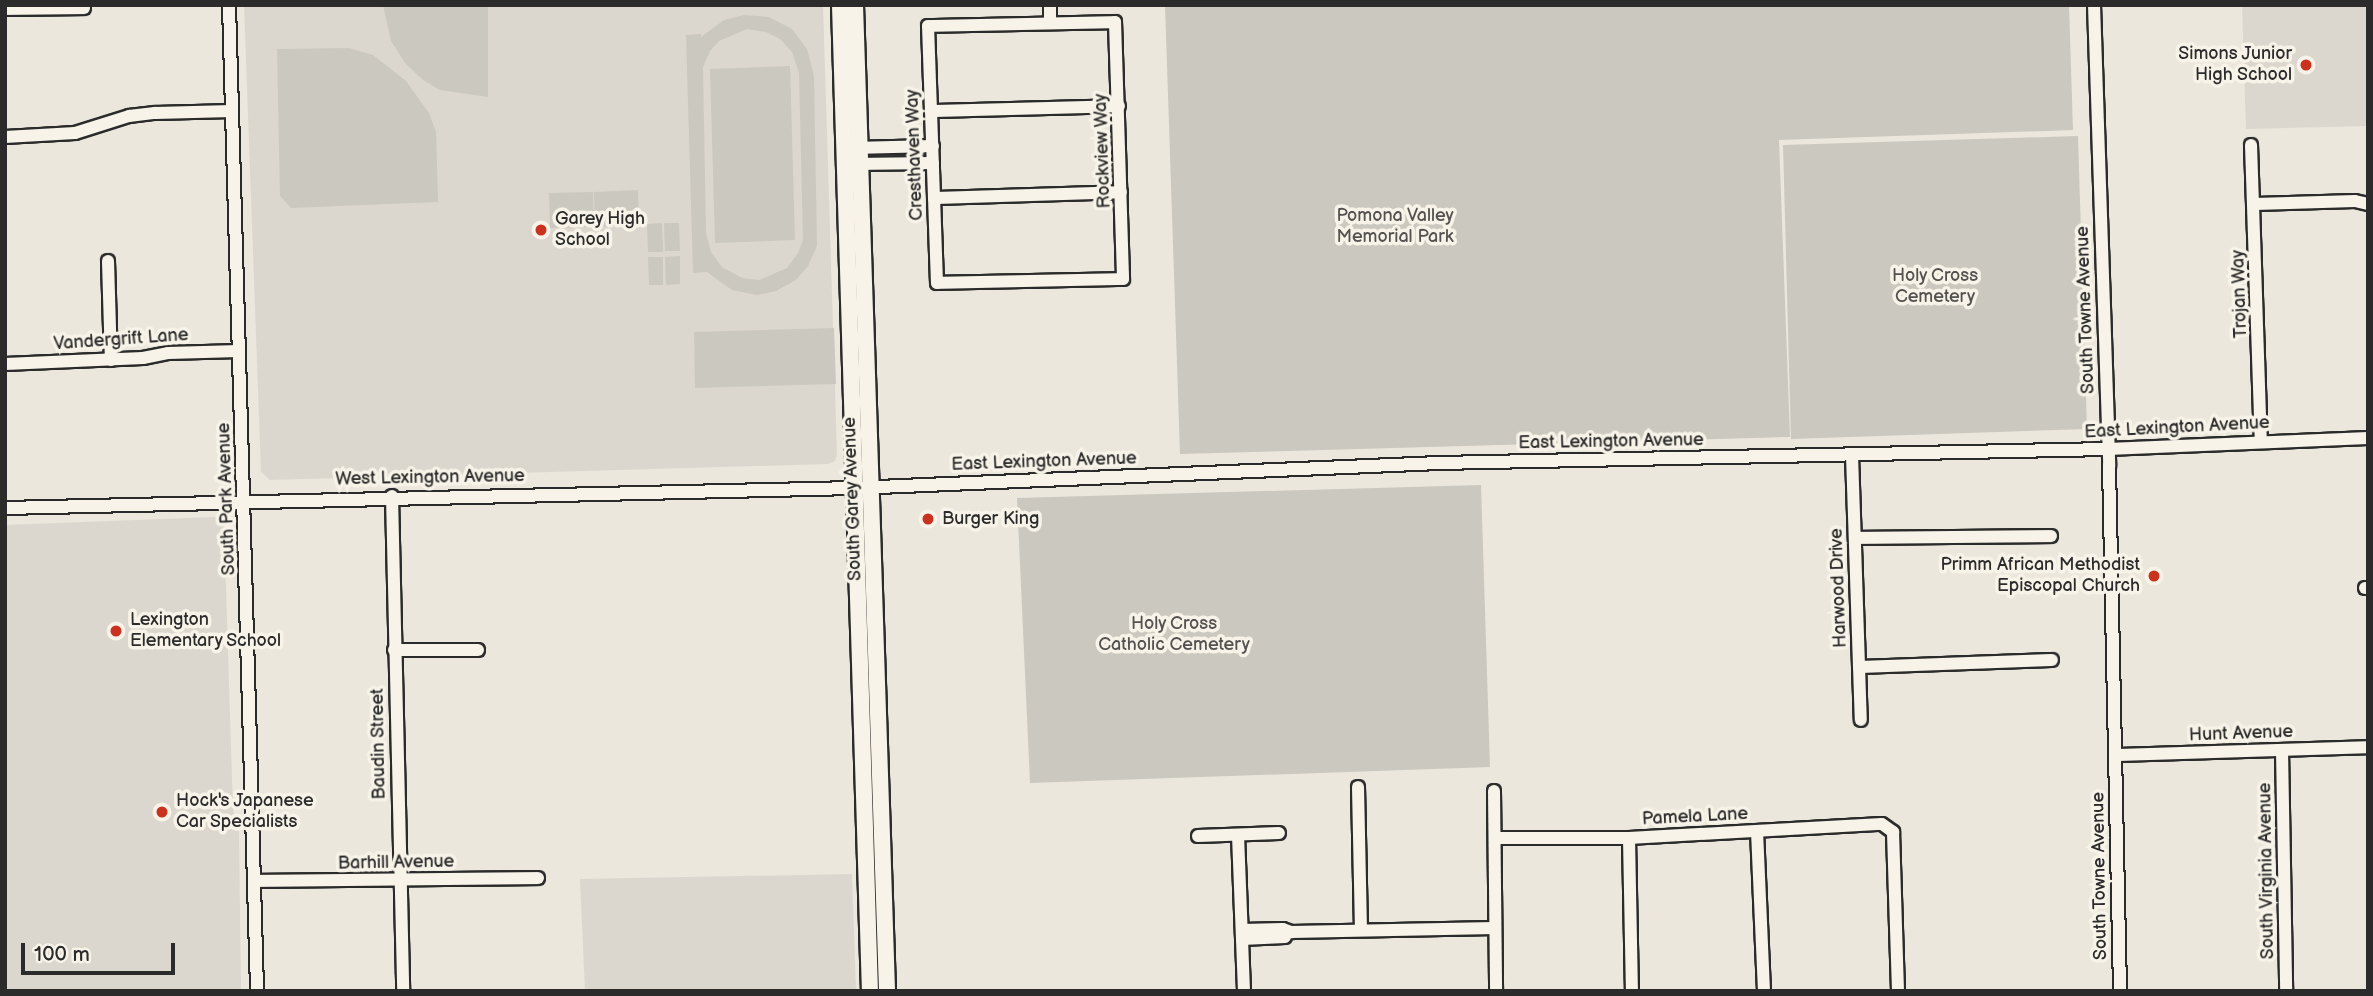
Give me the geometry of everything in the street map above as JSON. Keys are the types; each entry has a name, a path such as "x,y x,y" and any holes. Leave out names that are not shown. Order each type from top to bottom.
{"main road":[{"name":"South Garey Avenue","path":"840,5 854,156"},
{"name":"South Garey Avenue","path":"855,5 854,156 863,487 870,991"},
{"name":"South Garey Avenue","path":"863,487 884,880 887,991"},
{"path":"867,880 884,880"}],"street":[{"name":"South Park Avenue","path":"229,5 257,991"},
{"path":"1050,5 1051,23"},
{"name":"South Towne Avenue","path":"2094,5 2108,449 2120,991"},
{"path":"5,9 84,8"},
{"name":"Rockview Way","path":"937,283 1124,278 1115,22 1051,23"},
{"name":"Cresthaven Way","path":"937,283 928,26 1051,23"},
{"path":"931,111 1119,106"},
{"path":"5,137 75,133 129,116 155,113 232,111"},
{"name":"Trojan Way","path":"2251,145 2261,442"},
{"path":"854,156 933,146"},
{"path":"854,156 933,163"},
{"path":"934,198 1121,192"},
{"path":"2255,204 2355,201 2368,204"},
{"path":"108,261 111,360"},
{"name":"Vandergrift Lane","path":"5,364 239,351"},
{"name":"East Lexington Avenue","path":"863,487 1429,464 2108,449 2368,438"},
{"name":"Harwood Drive","path":"1852,455 1861,720"},
{"name":"West Lexington Avenue","path":"5,508 393,496 863,487"},
{"name":"Baudin Street","path":"393,496 394,650 403,991"},
{"path":"1855,538 2051,536"},
{"path":"394,650 478,650"},
{"path":"1860,667 2052,660"},
{"name":"Hunt Avenue","path":"2116,755 2368,747"},
{"name":"South Virginia Avenue","path":"2282,750 2286,991"},
{"path":"1358,787 1361,930"},
{"path":"1494,791 1496,991"},
{"name":"Pamela Lane","path":"1496,838 1629,838 1882,824 1893,832 1898,991"},
{"path":"1757,831 1764,991"},
{"path":"1198,836 1279,833"},
{"path":"1238,835 1244,991"},
{"path":"1629,838 1632,991"},
{"name":"Barhill Avenue","path":"255,881 538,878"},
{"path":"1242,934 1285,937 1291,933 1361,930 1495,928"}],"shaded area":[{"name":"Garey High School","path":"244,5 823,5 837,455 835,461 828,464 270,480 261,472"},
{"name":"Simons Junior High School","path":"2242,5 2368,5 2368,126 2246,129"},
{"path":"214,517 221,519 224,525 233,810 239,831 241,991 5,991 5,525"},
{"path":"852,874 856,991 585,991 580,879"}],"green space":[{"path":"383,5 488,5 488,97 440,90 423,80 405,63 391,41"},
{"name":"Pomona Valley Memorial Park","path":"1165,5 2069,5 2073,130 1779,140 1790,437 1180,454"},
{"path":"744,15 769,17 792,29 807,49 814,76 817,246 808,266 796,280 776,291 757,295 732,290 707,272 693,273 686,35 701,34 701,37 724,20","holes":["747,29 766,32 780,39 792,52 799,73 803,240 798,253 787,268 759,280 742,278 722,267 711,252 706,233 703,67 710,51 719,41"]},
{"path":"349,48 373,55 406,81 429,113 436,132 438,202 291,208 280,196 277,49"},
{"path":"790,66 795,240 715,243 710,69"},
{"name":"Holy Cross Cemetery","path":"2078,136 2087,429 1791,439 1783,145"},
{"path":"638,190 639,225 595,227 594,192"},
{"path":"593,192 594,227 550,228 549,193"},
{"path":"662,223 663,252 648,252 647,224"},
{"path":"664,223 679,223 680,251 665,251"},
{"path":"680,256 680,284 666,285 665,257"},
{"path":"648,257 663,257 663,285 649,285"},
{"path":"834,328 836,384 695,388 694,332"},
{"name":"Holy Cross Catholic Cemetery","path":"1481,485 1490,767 1030,783 1017,498"}],"place":[{"name":"Simons Junior High School","path":"2306,65"},
{"name":"Garey High School","path":"541,230"},
{"name":"Burger King","path":"928,519"},
{"name":"Primm African Methodist Episcopal Church","path":"2154,576"},
{"name":"Lexington Elementary School","path":"116,631"},
{"name":"Hock's Japanese Car Specialists","path":"162,812"}]}
